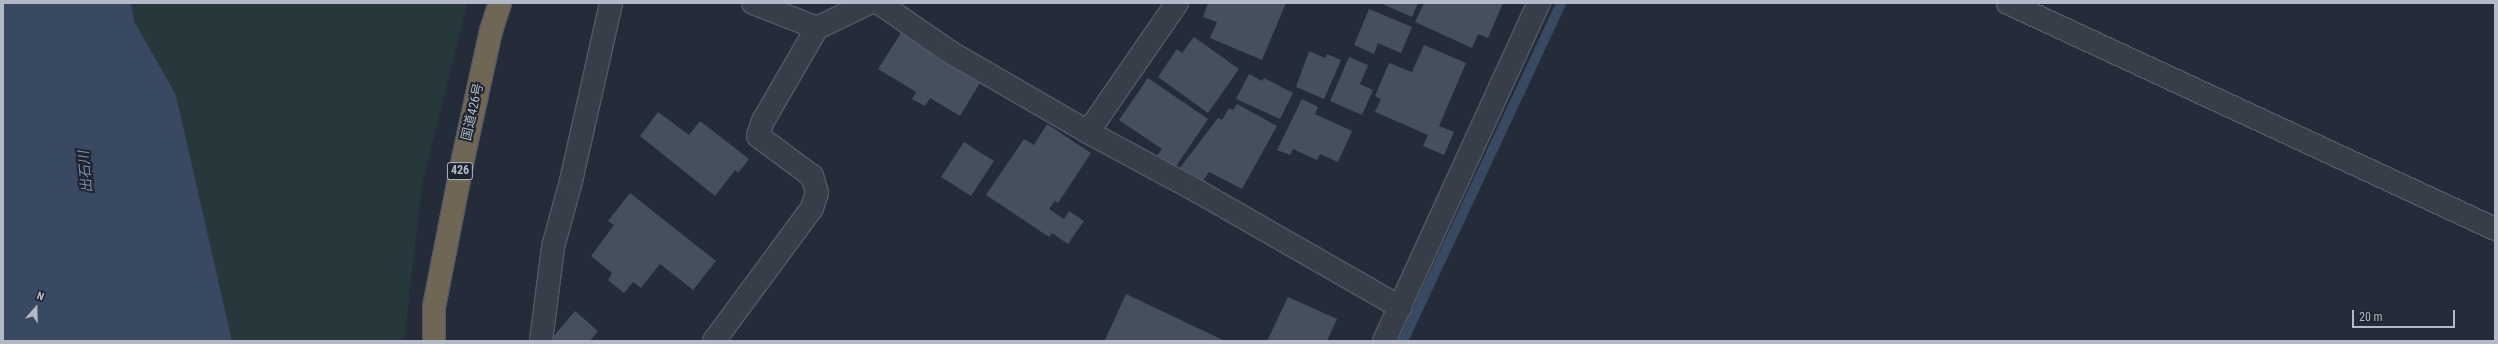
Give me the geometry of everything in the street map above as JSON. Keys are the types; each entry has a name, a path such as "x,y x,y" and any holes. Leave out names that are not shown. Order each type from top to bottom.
{"highway":[{"name":"国道426号","path":"434,341 434,307 463,159 491,31 500,3"}],"street":[{"path":"542,341 554,247 571,180 611,3"},
{"path":"753,3 817,28"},
{"path":"714,341 812,208 817,193 812,176 758,136 763,121 817,28 869,3"},
{"path":"879,3 950,52 1088,132 1199,192 1400,307"},
{"path":"1088,132 1177,3"},
{"path":"1384,341 1539,3"},
{"path":"2008,3 2495,229"}],"shaded area":[{"path":"131,3 467,3 422,184 404,341 232,341 176,95 134,21"}],"water":[{"name":"出石川","path":"3,3 131,3 134,21 176,95 232,341 3,341"}],"building":[{"path":"1208,3 1286,3 1262,60 1210,38 1217,22 1203,17"},
{"path":"1380,3 1418,3 1412,17"},
{"path":"1424,3 1503,3 1488,38 1478,34 1472,48 1415,22"},
{"path":"1369,9 1412,27 1401,53 1378,43 1374,54 1354,45"},
{"path":"901,33 981,81 960,116 930,98 925,106 912,99 916,92 878,69"},
{"path":"1194,37 1239,69 1208,113 1158,77 1177,49 1182,53"},
{"path":"1424,45 1466,63 1439,126 1454,132 1444,155 1423,146 1428,135 1375,112 1381,99 1375,96 1389,63 1412,72"},
{"path":"1309,51 1325,58 1327,54 1341,60 1324,99 1296,87"},
{"path":"1349,57 1368,65 1360,84 1373,90 1362,115 1330,101"},
{"path":"1249,74 1262,81 1264,78 1293,93 1280,119 1236,99"},
{"path":"1148,78 1208,119 1175,168 1157,156 1162,149 1119,120"},
{"path":"1302,99 1318,107 1315,114 1352,131 1338,162 1320,154 1317,160 1293,149 1290,155 1277,150"},
{"path":"1237,104 1277,126 1242,189 1209,172 1202,182 1179,169 1218,118 1222,120 1229,108 1233,110"},
{"path":"658,112 689,135 700,121 749,159 738,173 735,170 715,196 640,136"},
{"path":"1047,124 1091,153 1058,203 1055,201 1049,209 1064,219 1069,211 1084,221 1068,244 1052,233 1049,237 986,195 1024,139 1034,145"},
{"path":"964,142 994,161 971,196 941,177"},
{"path":"630,193 716,261 693,290 660,264 641,288 633,282 624,293 608,280 612,273 591,256 614,225 608,221"},
{"path":"1126,294 1225,341 1105,340"},
{"path":"1288,297 1337,319 1327,341 1267,341"},
{"path":"575,311 598,331 590,341 556,341 552,338"}],"waterway":[{"path":"1403,341 1561,3"}]}
